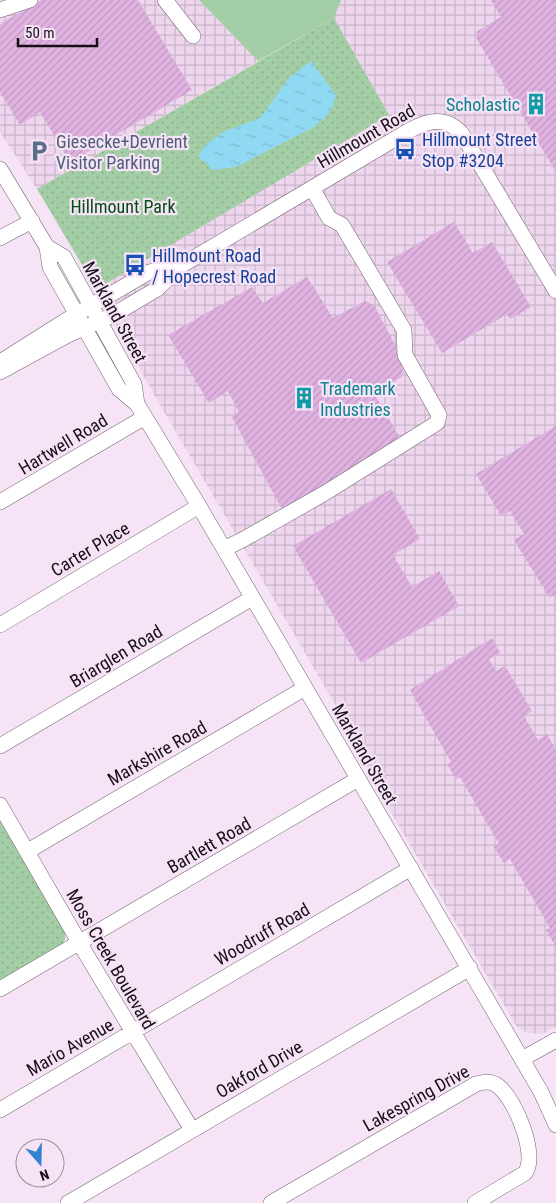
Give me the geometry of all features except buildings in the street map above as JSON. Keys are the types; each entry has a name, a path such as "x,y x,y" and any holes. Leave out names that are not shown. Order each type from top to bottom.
{"street":[{"path":"0,10 30,0"},
{"path":"165,0 193,36"},
{"name":"Hillmount Road","path":"0,372 68,335 100,321 157,289 182,265 423,124 436,120 450,124 459,130 468,142 556,291"},
{"name":"Markland Street","path":"0,169 32,220 47,248 50,266 119,389 141,411 224,548 542,1092 556,1125"},
{"path":"224,548 244,539 325,493 437,423 439,415 405,355 404,330 342,224 329,218 312,188"},
{"path":"0,238 32,220"},
{"name":"Markland Street","path":"47,248 64,258 134,384 141,411"},
{"name":"Hillmount Road","path":"0,362 76,314 149,272 182,265"},
{"name":"Hartwell Road","path":"0,502 141,411"},
{"name":"Carter Place","path":"0,625 199,506"},
{"name":"Briarglen Road","path":"0,746 252,598"},
{"name":"Markshire Road","path":"28,851 305,688"},
{"name":"Bartlett Road","path":"0,989 358,779"},
{"name":"Moss Creek Boulevard","path":"0,805 79,943 192,1130"},
{"name":"Woodruff Road","path":"132,1032 411,868"},
{"name":"Oakford Drive","path":"68,1203 470,968"},
{"name":"Mario Avenue","path":"0,1110 132,1032"},
{"path":"522,1059 556,1040"},
{"name":"Lakespring Drive","path":"271,1203 476,1084 488,1082 500,1087 515,1112 524,1131 530,1159 525,1173 475,1203"}],"shaded area":[{"path":"0,0 199,0 258,61 37,189 0,132"},
{"path":"341,0 556,0 556,1027 542,1034 527,1033 517,1027 376,787 346,723 152,391 94,285 102,286 389,115 334,18"}],"green space":[{"path":"199,0 341,0 334,18 258,61"},
{"name":"Hillmount Park","path":"334,18 389,115 102,286 94,285 37,189"},
{"path":"0,821 10,838 15,840 32,868 31,874 65,932 65,936 60,946 0,983"}],"water":[{"path":"311,61 336,95 326,117 312,128 236,167 213,170 198,156 205,146 223,132 260,118 289,78"}],"place":[{"name":"Scholastic","path":"536,104"},
{"name":"Hillmount Street Stop #3204","path":"405,149"},
{"name":"Giesecke+Devrient Visitor Parking","path":"39,151"},
{"name":"Hillmount Road / Hopecrest Road","path":"135,265"},
{"name":"Trademark Industries","path":"304,398"}]}
